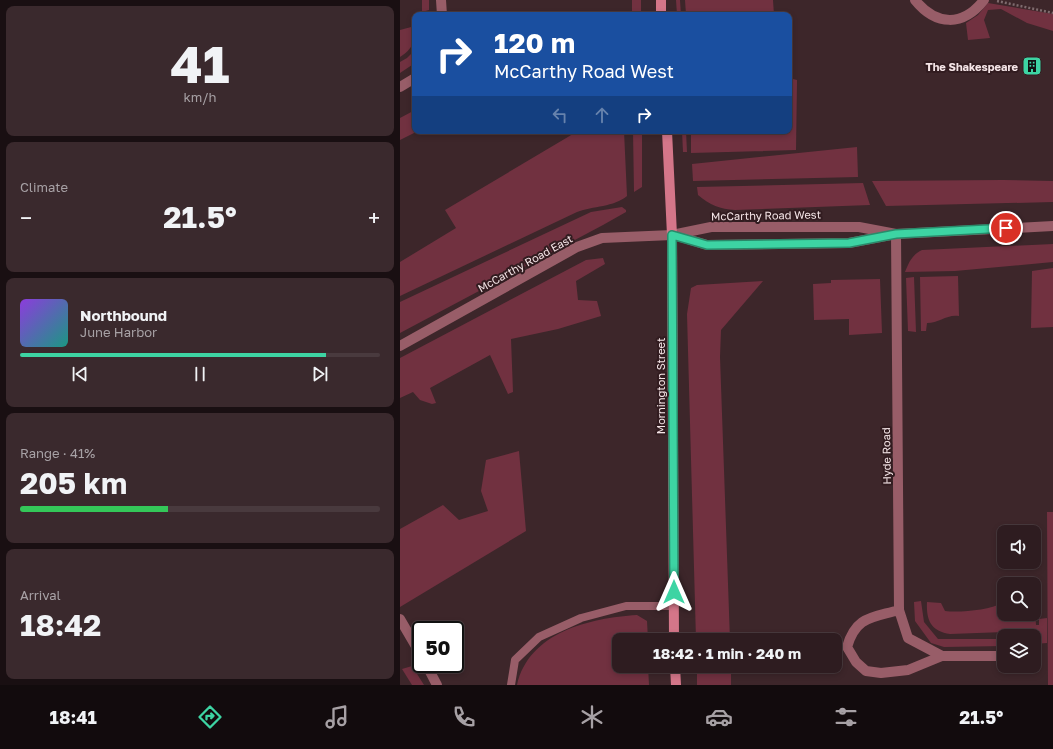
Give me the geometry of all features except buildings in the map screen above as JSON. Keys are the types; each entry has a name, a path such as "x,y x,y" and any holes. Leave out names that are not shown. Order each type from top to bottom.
{"main road":[{"path":"661,0 661,12"},
{"name":"Mornington Street","path":"667,134 672,235 674,633"},
{"path":"675,673 676,685"}],"street":[{"path":"441,0 442,12"},
{"path":"915,0 924,11 934,17 955,20 965,17 977,10 984,0"},
{"path":"400,87 412,80"},
{"name":"McCarthy Road West","path":"672,235 718,227 858,226 896,234"},
{"name":"McCarthy Road West","path":"672,235 707,245 849,243 896,234 1053,226"},
{"name":"Hyde Road","path":"896,234 899,610 908,638 942,656"},
{"name":"McCarthy Road East","path":"400,346 577,247 602,238 672,235"},
{"path":"899,610 861,621 850,635 847,647 856,662 866,671 881,673 908,670 942,656 997,656"},
{"path":"400,619 412,640"},
{"path":"431,673 437,685"}],"lane":[{"path":"511,685 515,660 539,637 581,618 626,606 674,606"}],"path":[{"path":"995,0 1053,13"}],"shaded area":[{"path":"422,0 429,0 429,10 422,12"},
{"path":"632,0 641,0 641,12 632,12"},
{"path":"676,0 680,0 681,12 677,12"},
{"path":"685,0 773,0 774,12 686,12"},
{"path":"988,3 1053,14 1053,31 1027,23 1001,9 988,10 984,20 990,38 968,40 966,23 978,15"},
{"path":"412,27 412,44 408,51 400,57 400,30"},
{"path":"412,53 412,65 400,73 400,62"},
{"path":"792,79 797,80 796,150 691,153 691,134 792,134"},
{"path":"412,112 412,134 400,140 400,118"},
{"path":"573,134 624,134 627,196 622,200 577,212 400,296 400,262 456,228 445,210"},
{"path":"633,134 642,134 642,187 634,192"},
{"path":"682,134 686,134 687,152 683,152"},
{"path":"857,147 858,177 693,181 692,164"},
{"path":"872,181 1053,181 1053,202 886,206"},
{"path":"863,183 870,205 735,210 715,206 698,195 697,187"},
{"path":"622,207 626,210 626,212 400,333 400,302 591,212"},
{"path":"1053,244 1053,262 955,271 905,272 911,259 922,250"},
{"path":"603,258 605,264 576,281 578,300 597,301 601,316 558,329 511,339 513,392 508,394 490,355 430,388 436,403 432,404 420,400 413,392 400,398 400,358 586,260"},
{"path":"1053,268 1053,327 1031,328 1032,271"},
{"path":"958,276 959,316 951,316 935,322 927,323 926,331 921,331 920,277"},
{"path":"914,277 916,332 908,331 906,278"},
{"path":"880,279 882,333 849,335 849,319 814,320 813,284 831,283 831,280"},
{"path":"763,281 721,330 720,357 730,633 696,633 687,314 691,288 697,285"},
{"path":"519,451 526,531 400,607 400,529 443,505 459,520 488,511 481,491 486,460"},
{"path":"1047,512 1053,512 1053,685 1048,685"},
{"path":"921,601 924,622 938,639 997,639 997,646 944,647 931,643 915,621 914,602"},
{"path":"927,602 941,603 945,611 951,612 997,605 997,621 1036,621 1036,625 1039,625 1039,621 1041,621 1041,619 1047,618 1047,643 1041,643 1041,629 997,629 997,632 944,633 931,624"},
{"path":"637,615 647,621 648,633 612,633 612,673 648,673 649,685 517,685 524,667 534,652 548,640 564,631 582,624"},
{"path":"412,666 412,673 416,673 424,685 412,685 402,669"},
{"path":"697,673 731,673 731,685 697,685"}],"place":[{"name":"The Shakespeare","path":"1032,66"}],"route":[{"path":"674,592 672,235 707,245 849,243 896,234 1006,228"}]}
